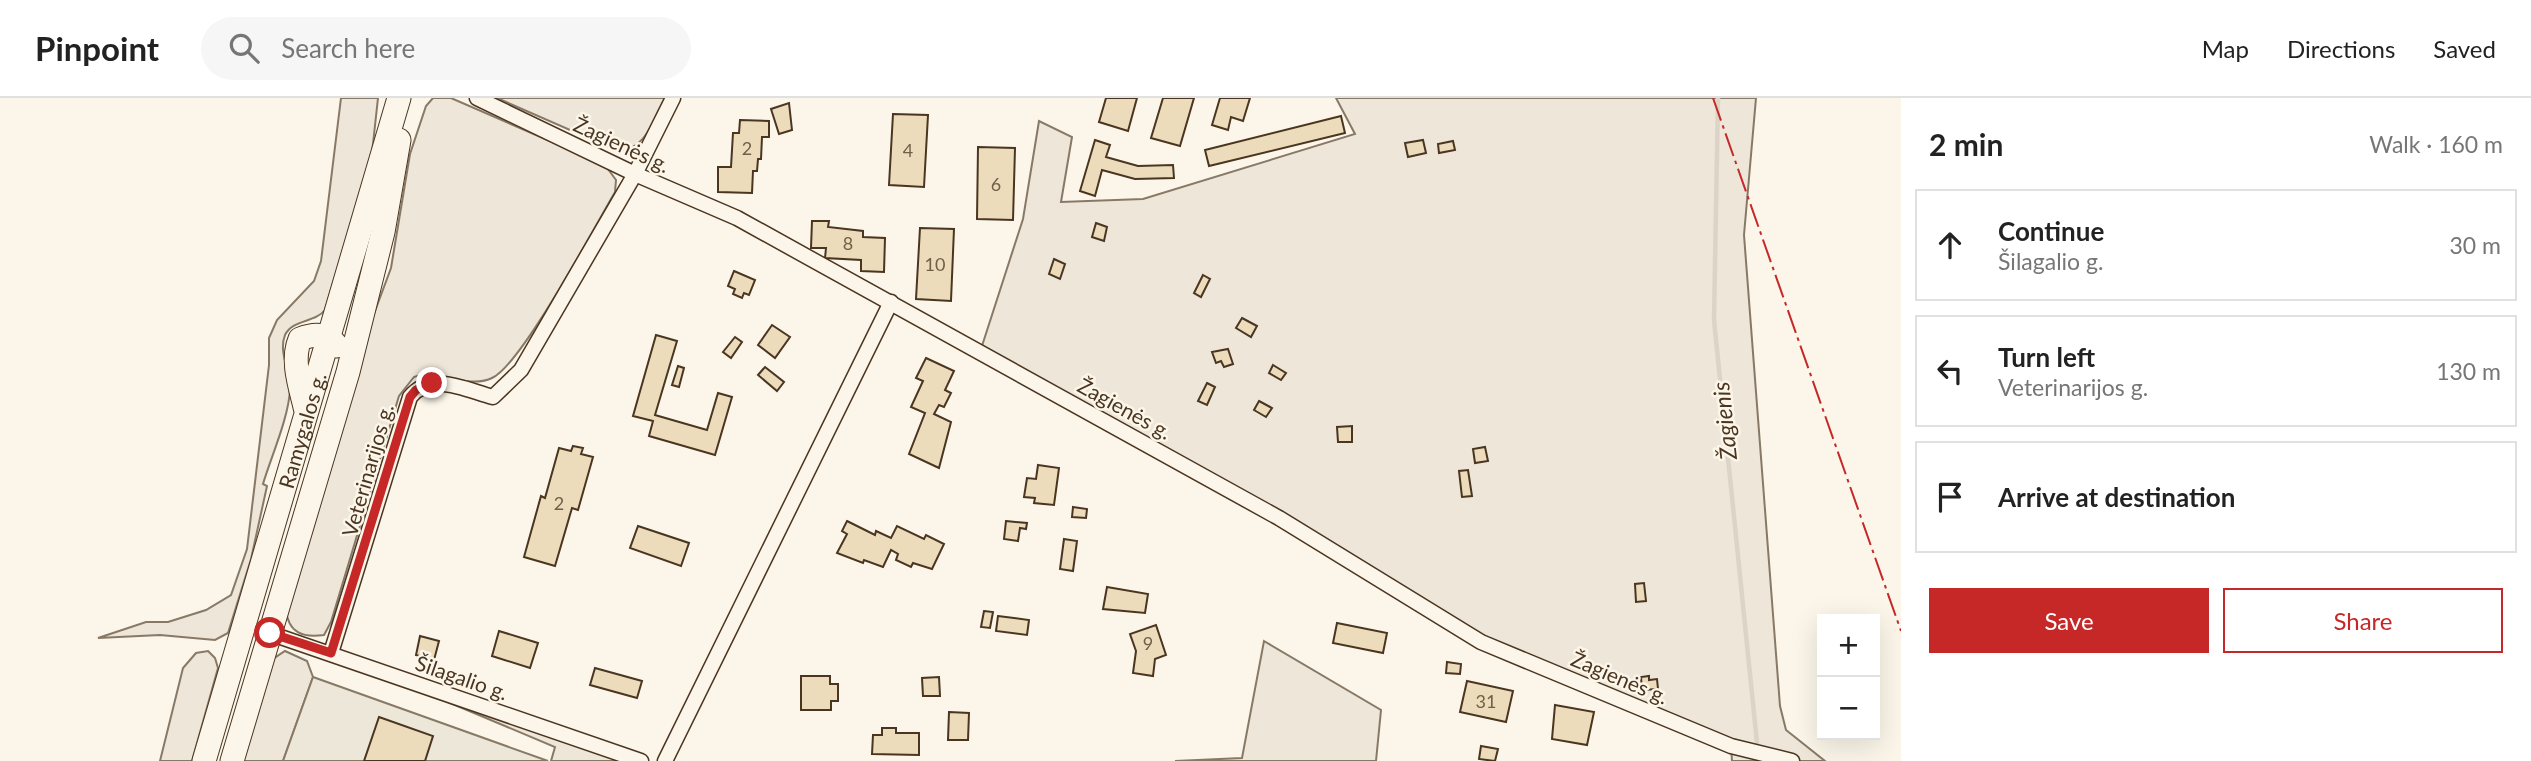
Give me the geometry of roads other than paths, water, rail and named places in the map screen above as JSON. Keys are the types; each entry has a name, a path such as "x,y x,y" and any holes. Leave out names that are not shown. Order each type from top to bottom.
{"highway":[{"path":"348,372 342,355 328,337 363,229 400,98"},
{"path":"232,761 348,372 394,180 400,98"},
{"name":"Ramygalos g.","path":"204,761 306,408 296,349 300,339 311,334 328,337"}],"street":[{"name":"Žagienės g.","path":"477,98 635,174 737,218 1279,518 1481,642 1731,746 1792,761"},
{"path":"635,174 673,98"},
{"name":"Veterinarijos g.","path":"331,653 410,397 416,390 432,383 493,397 521,370 635,174"},
{"path":"665,761 891,302"},
{"name":"Šilagalio g.","path":"270,633 641,761"}],"waterway":[{"name":"Žagienis","path":"1718,98 1714,320 1757,743"}]}
